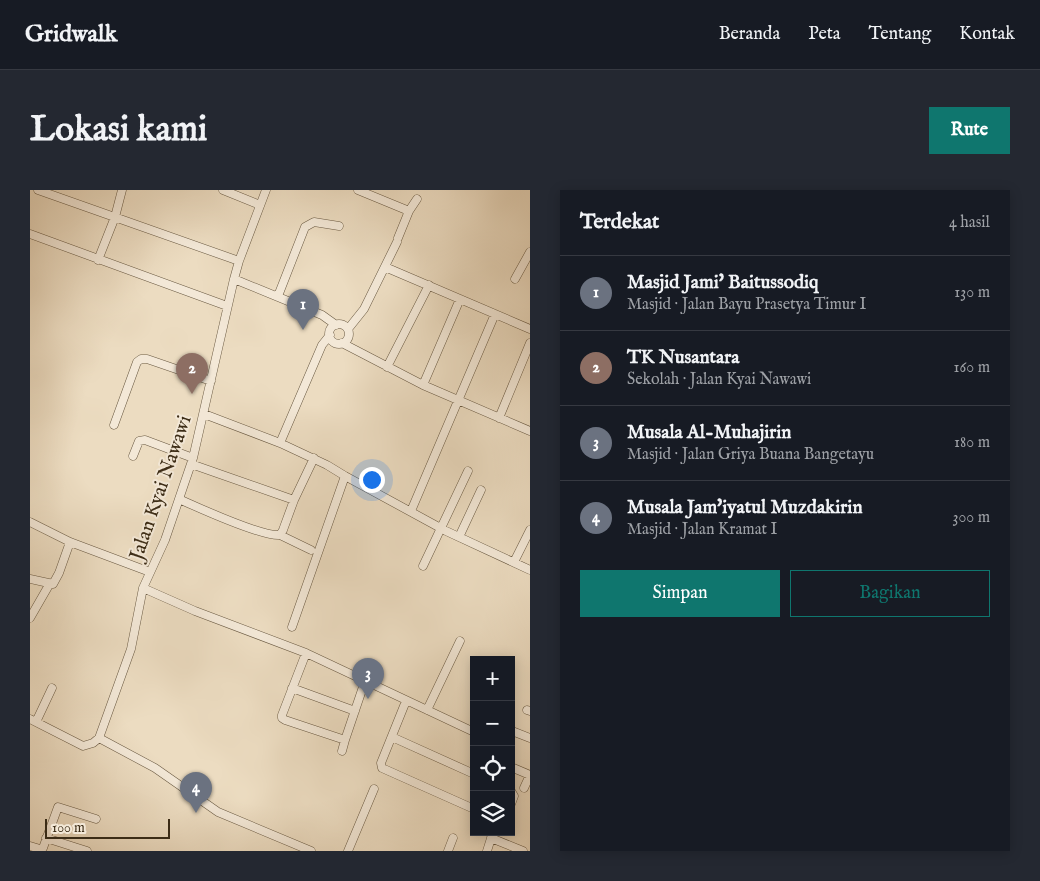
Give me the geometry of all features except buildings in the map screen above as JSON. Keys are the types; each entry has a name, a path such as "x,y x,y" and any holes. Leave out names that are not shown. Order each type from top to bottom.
{"street":[{"path":"38,190 239,261"},
{"path":"98,260 115,217 122,190"},
{"path":"223,190 260,205"},
{"name":"Jalan Kyai Nawawi","path":"99,738 131,649 142,588 165,540 192,461 234,279 266,190"},
{"path":"358,190 409,210"},
{"path":"348,329 364,309 386,267 409,210 417,198"},
{"path":"278,296 305,228 314,222 339,226"},
{"path":"30,234 227,306"},
{"path":"515,279 530,252"},
{"path":"386,267 530,329"},
{"path":"234,279 322,315 336,325 343,325 348,329 349,336 342,343"},
{"path":"387,367 429,285"},
{"path":"423,385 460,299"},
{"path":"410,511 495,314"},
{"path":"280,443 322,345 330,335 331,329 336,325"},
{"path":"330,335 335,343 342,343 423,385 530,431"},
{"path":"499,418 530,342"},
{"path":"114,425 137,362 141,359 147,359 211,381"},
{"path":"204,414 280,443 327,464 345,476 459,537 530,570"},
{"path":"133,456 137,443 145,440 192,461 294,500"},
{"path":"280,535 314,458"},
{"path":"423,566 468,471"},
{"path":"292,627 345,476"},
{"path":"459,537 481,490"},
{"path":"179,499 247,527 275,536 280,535 312,550"},
{"path":"30,522 70,542 150,572"},
{"path":"514,562 530,530"},
{"path":"30,618 49,585 53,584 57,579 70,542"},
{"path":"30,579 49,585"},
{"path":"142,588 306,653 470,730"},
{"path":"427,710 460,641"},
{"path":"306,653 282,715 283,719 344,740"},
{"path":"342,751 344,740 365,681"},
{"path":"52,688 33,720 83,746 93,743 99,738 155,768 211,808 291,847 311,851"},
{"path":"292,688 355,711"},
{"path":"406,701 381,763 383,769 470,807"},
{"path":"515,732 530,738"},
{"path":"392,737 470,772"},
{"path":"515,769 530,775 524,788"},
{"path":"348,851 374,789"},
{"path":"30,846 41,850 58,806 96,819"},
{"path":"487,851 492,836"},
{"path":"494,836 524,851"},
{"path":"46,838 87,851"},
{"path":"448,851 453,838"}],"place":[{"name":"Masjid Jami' Baitussodiq","path":"303,330"},
{"name":"TK Nusantara","path":"192,394"},
{"name":"Musala Al-Muhajirin","path":"368,699"},
{"name":"Musala Jam'iyatul Muzdakirin","path":"196,813"}]}
